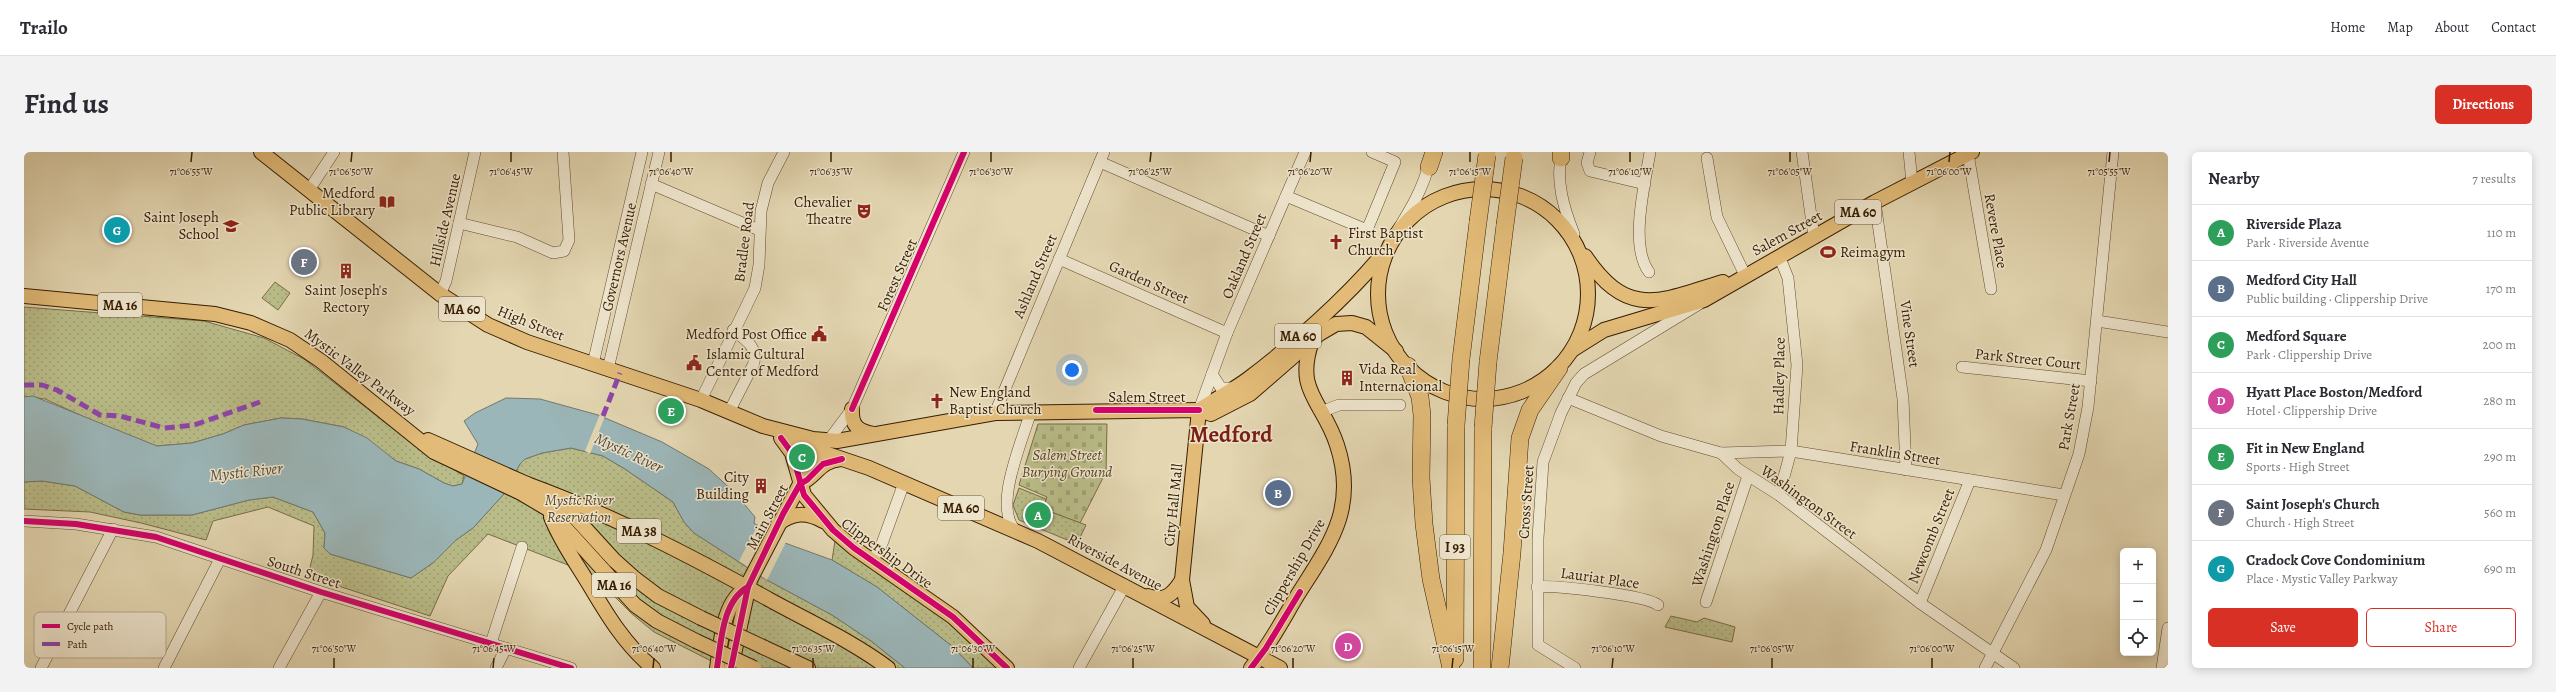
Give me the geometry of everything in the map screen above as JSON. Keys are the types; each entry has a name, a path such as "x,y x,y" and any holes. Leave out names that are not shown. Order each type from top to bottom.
{"highway":[{"name":"I 93","path":"1455,668 1456,425 1461,359 1488,153"},
{"name":"I 93","path":"1482,668 1484,428 1488,362 1514,155"},
{"path":"1408,366 1420,397 1424,524 1431,579 1450,668"},
{"path":"1500,668 1512,553 1520,438 1530,410 1559,368"}],"main road":[{"name":"High Street","path":"261,152 440,294 477,319 507,334 701,400 763,426 828,441"},
{"name":"Salem Street","path":"1571,351 1582,342 1604,330 1704,300 1745,275 1780,258 1875,202 1970,153"},
{"name":"MA 60","path":"1387,249 1394,236 1428,206 1451,195 1482,190 1515,194 1542,206 1574,234 1583,252"},
{"path":"1387,249 1381,268 1378,304 1385,329 1396,351"},
{"name":"Salem Street","path":"1199,410 1234,388 1310,326 1367,273 1387,249"},
{"path":"1571,351 1582,328 1586,308 1588,286 1583,252"},
{"name":"Salem Street","path":"1583,252 1604,280 1619,293 1646,301 1676,297 1745,275"},
{"name":"Mystic Valley Parkway","path":"24,296 194,311 251,323 299,346 416,436 434,452 464,460 552,499 572,514 614,560 648,589 672,605 808,668"},
{"name":"Salem Street","path":"828,441 995,413 1031,411 1199,410 1212,414 1244,397 1329,326 1338,323 1352,323 1371,330 1396,351"},
{"name":"Clippership Drive","path":"1251,668 1260,657 1329,546 1341,517 1345,490 1343,466 1335,439 1305,378 1306,360 1312,341"},
{"name":"MA 60","path":"1396,351 1408,366 1430,386 1454,395 1482,399 1516,393 1559,368 1571,351"},
{"path":"852,409 852,417 855,426 860,431 876,434"},
{"name":"City Hall Mall","path":"1199,410 1182,580 1183,595 1191,613 1211,630"},
{"name":"High Street","path":"763,426 781,438 818,452"},
{"name":"Clippership Drive","path":"781,438 792,452 800,484 806,499 828,524 871,561 953,617 1007,668"},
{"name":"Main Street","path":"731,668 748,587 754,571 800,484 804,468 828,441"},
{"name":"Riverside Avenue","path":"818,452 842,459 904,483 1018,533 1138,592 1201,628 1211,630 1280,668"},
{"name":"Main Street","path":"800,484 808,480 824,464 842,459"},
{"name":"Mystic Valley Parkway","path":"520,484 548,509 635,606 657,621 696,642 754,668"},
{"name":"MA 38","path":"520,484 660,541 748,587"},
{"path":"548,509 559,536 614,626 640,657 653,668"},
{"path":"776,527 790,516 801,514 814,516 828,524"},
{"name":"MA 60","path":"1138,592 1152,598 1164,598 1175,591 1182,580"},
{"path":"748,587 858,647 888,668"},
{"name":"Main Street","path":"717,668 731,606 739,593 748,587"}],"street":[{"path":"309,190 334,152"},
{"name":"Hillside Avenue","path":"440,294 446,281 476,152"},
{"path":"459,223 517,237 553,253 564,251 569,240 563,152"},
{"name":"Governors Avenue","path":"593,364 642,152"},
{"name":"Governors Avenue","path":"608,369 659,152"},
{"name":"Bradlee Road","path":"701,400 733,330 755,288 759,265 759,230 761,211 768,183 784,152"},
{"name":"Forest Street","path":"828,441 852,409 964,152"},
{"name":"Oakland Street","path":"1199,410 1227,333 1305,152"},
{"path":"1286,196 1367,230 1394,162 1372,152"},
{"path":"1590,152 1587,163 1591,171 1645,184"},
{"path":"1649,272 1641,257 1639,238 1650,152"},
{"path":"1802,152 1814,237"},
{"path":"1909,152 1912,183"},
{"name":"Park Street","path":"1985,668 2046,550 2079,454 2091,381 2113,152"},
{"name":"Revere Place","path":"1970,153 1991,289"},
{"path":"1561,154 1560,188 1566,216 1574,234"},
{"path":"1102,157 1269,236"},
{"name":"Ashland Street","path":"995,413 1102,157"},
{"path":"1394,236 1414,203 1432,157"},
{"path":"1708,158 1716,217 1745,275"},
{"path":"651,184 759,230"},
{"name":"Vine Street","path":"1875,202 1903,399 1906,470"},
{"name":"Hadley Place","path":"1779,495 1791,451 1796,391 1796,346 1788,278 1780,258"},
{"name":"Garden Street","path":"1059,259 1227,333"},
{"path":"615,271 630,275"},
{"name":"Salem Street","path":"1568,398 1584,374 1686,314 1704,300"},
{"path":"2097,321 2168,332"},
{"path":"729,412 754,363 755,355 753,347 733,330"},
{"name":"Park Street Court","path":"1962,367 2091,381"},
{"path":"1212,374 1221,388 1234,388"},
{"name":"Washington Street","path":"1568,398 1661,436 1721,453 1748,476 1779,495 1920,603 2014,668"},
{"name":"Cross Street","path":"1568,398 1543,462 1540,479 1537,587 1538,645 1575,668"},
{"path":"1321,412 1339,406 1400,405"},
{"path":"1018,533 1008,520 1006,500 1031,411"},
{"name":"Franklin Street","path":"1721,453 1791,451 2064,495"},
{"name":"Washington Place","path":"1706,602 1748,476"},
{"name":"Newcomb Street","path":"1920,603 1970,480"},
{"path":"871,561 880,549 904,483"},
{"name":"South Street","path":"24,522 76,524 156,537 321,592 571,668"},
{"path":"70,612 113,530"},
{"path":"491,643 522,547"},
{"path":"164,668 220,559"},
{"path":"1080,668 1125,586"},
{"name":"Lauriat Place","path":"1537,587 1556,586 1636,598 1652,601 1658,605"},
{"path":"279,668 321,592"},
{"path":"2162,668 2168,628"},
{"path":"496,668 506,648"},
{"path":"41,668 46,658"}],"green space":[{"path":"275,282 290,293 278,310 262,298"},
{"path":"24,307 204,321 264,338 304,359 410,442 464,476 462,484 453,486 444,483 419,469 396,461 344,427 302,419 281,418 244,425 223,434 192,443 156,446 95,422 45,399 24,396"},
{"name":"Salem Street Burying Ground","path":"1038,424 1107,424 1106,472 1080,523 1042,509 1047,497 1019,485"},
{"name":"Mystic River Reservation","path":"571,448 603,456 625,469 673,502 684,522 694,533 767,580 832,615 871,641 905,668 725,668 654,632 632,614 596,578 586,572 488,534 448,576 430,616 308,576 313,555 314,526 268,507 213,521 206,540 141,523 90,512 24,509 24,482 42,481 75,486 124,512 140,515 192,515 249,500 273,497 313,512 325,533 324,548 330,554 411,578 434,562 456,540 473,528 503,495 520,464 525,459 542,453"},
{"path":"1019,488 1046,499 1043,509 1086,525 1077,544 1019,520 1013,505"},
{"path":"835,541 861,561 951,623 998,668 973,668 953,647 877,587 832,560"},
{"path":"1671,616 1697,622 1704,618 1735,627 1732,642 1665,627"}],"water":[{"name":"Mystic River","path":"33,396 157,446 192,443 223,434 244,425 281,418 302,419 344,427 367,438 396,461 419,469 444,483 453,486 462,484 478,444 464,421 475,413 506,398 540,399 598,415 662,442 709,469 735,493 755,517 754,523 785,543 832,560 877,587 953,647 973,668 905,668 871,641 832,615 767,580 694,533 684,522 673,502 625,469 603,456 571,448 542,453 525,459 520,464 503,495 473,528 456,540 434,562 411,578 330,554 324,548 325,533 313,512 273,497 249,500 192,515 140,515 124,512 75,486 42,481 24,482 24,397"}],"pier":[{"path":"600,414 605,416 590,454 585,451"},
{"path":"759,523 786,542 767,580 739,561"}],"marked path":[{"path":"603,416 620,373"},
{"path":"24,385 42,385 57,390 100,415 120,416 164,428 194,425 260,402"}],"cycle path":[{"path":"852,409 964,152"},
{"path":"1096,410 1199,410"},
{"path":"781,438 792,453 804,495 833,530 854,548 953,617 1007,668"},
{"path":"731,668 748,587 783,514 800,484 807,480 823,464 842,459"},
{"path":"24,521 76,524 156,537 321,592 571,668"},
{"path":"717,668 724,623 728,612 739,593 748,587"},
{"path":"1251,668 1266,648 1300,592"}],"place":[{"name":"Medford Public Library","path":"387,202"},
{"name":"Chevalier Theatre","path":"864,211"},
{"name":"Saint Joseph School","path":"231,226"},
{"name":"Cradock Cove Condominium","path":"117,230"},
{"name":"First Baptist Church","path":"1336,242"},
{"name":"Reimagym","path":"1828,252"},
{"name":"Saint Joseph's Church","path":"304,262"},
{"name":"Saint Joseph's Rectory","path":"346,271"},
{"name":"Medford Post Office","path":"819,334"},
{"name":"Islamic Cultural Center of Medford","path":"694,363"},
{"name":"Vida Real Internacional","path":"1347,378"},
{"name":"New England Baptist Church","path":"937,401"},
{"name":"Fit in New England","path":"671,411"},
{"name":"Medford Square","path":"802,457"},
{"name":"City Building","path":"761,486"},
{"name":"Medford City Hall","path":"1278,493"},
{"name":"Riverside Plaza","path":"1038,515"},
{"name":"Hyatt Place Boston/Medford","path":"1348,646"}],"district":[{"name":"Medford","path":"1231,434"}]}
